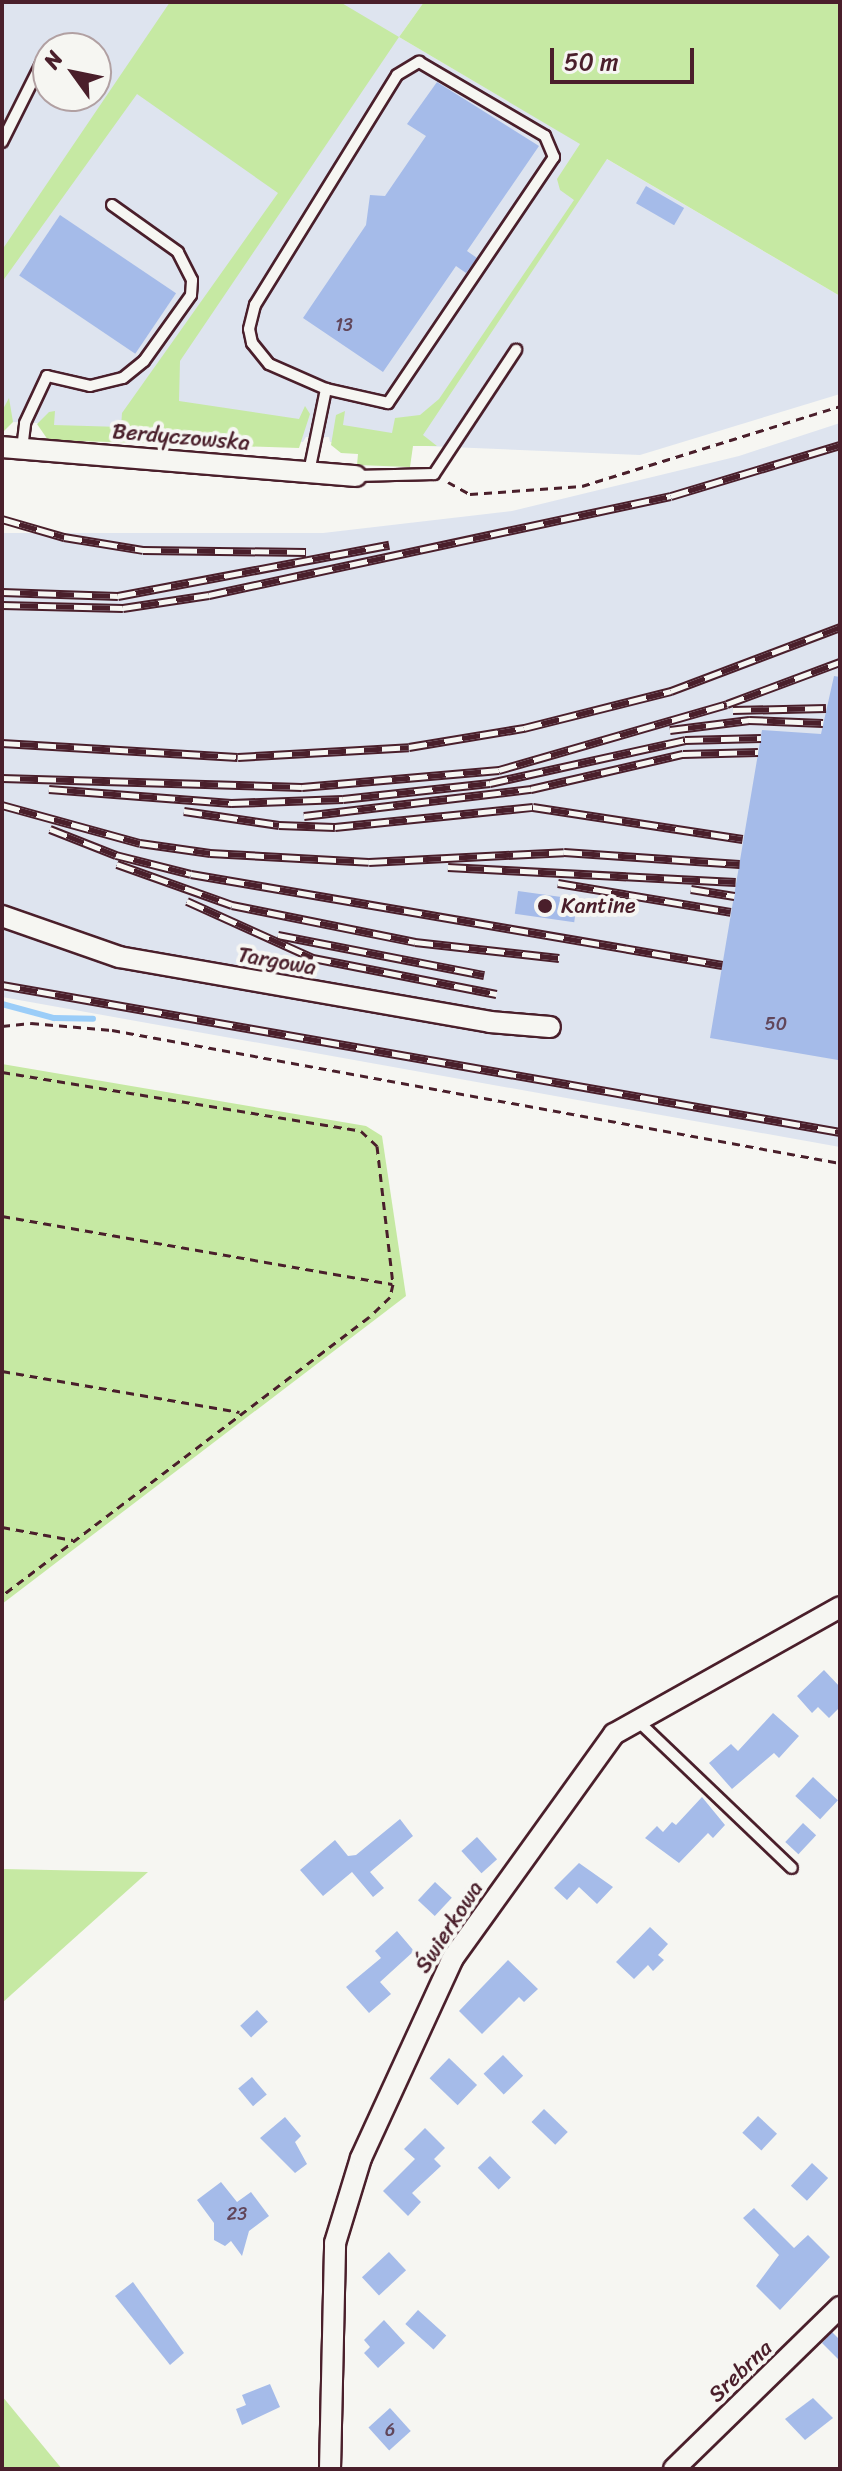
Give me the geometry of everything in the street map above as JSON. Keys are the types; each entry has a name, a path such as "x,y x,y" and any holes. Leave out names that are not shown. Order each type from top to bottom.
{"street":[{"name":"Berdyczowska","path":"12,448 356,476"},
{"name":"Targowa","path":"2,916 119,957 499,1024 550,1027"},
{"name":"Świerkowa","path":"330,2469 331,2281 335,2243 361,2158 453,1958 599,1751 637,1720 840,1607"},
{"name":"Srebrna","path":"674,2469 840,2307"}],"lane":[{"path":"411,64 428,64 545,136 553,148 552,166 388,403 326,389 260,357 249,329 255,305 397,75 411,64"},
{"path":"2,142 32,82"},
{"path":"12,448 47,376 90,386 123,378 144,361 191,295 192,280 178,252 112,205"},
{"path":"356,476 434,474 516,350"},
{"path":"309,472 326,389"},
{"path":"637,1720 792,1868"}],"path":[{"path":"434,474 470,494 582,486 840,406"},
{"path":"2,1026 31,1023 112,1030 840,1163"},
{"path":"2,1072 361,1131 377,1146 393,1284 390,1297 369,1317 239,1412 2,1596"},
{"path":"2,1216 393,1284"},
{"path":"2,1371 239,1412"},
{"path":"2,1527 75,1540"}],"shaded area":[{"path":"2,2 424,2 399,37 840,296 840,394 640,455 330,442 329,437 306,437 303,442 123,434 12,422 2,427"},
{"path":"840,423 840,1147 2,997 2,533 323,533 512,511 739,456"}],"green space":[{"path":"170,2 340,2 399,37 180,361 179,401 299,419 305,406 310,414 299,448 48,440 37,424 49,412 55,411 54,425 121,427 122,413 278,193 137,94 2,282 2,250 95,112 112,112 112,88"},
{"path":"424,2 840,2 840,296 607,159 423,435 437,446 413,446 410,467 357,465 358,454 341,453 331,445 336,415 345,411 343,425 392,433 395,418 420,415 439,399 574,200 560,190 557,179 580,144 399,37"},
{"path":"9,398 13,422 2,433 2,411"},
{"path":"2,1064 366,1126 382,1136 406,1296 2,1604"},
{"path":"2,1869 148,1872 2,2003"},
{"path":"2,2396 62,2469 2,2469"}],"building":[{"path":"437,82 539,146 467,251 477,258 466,273 456,266 383,372 303,318 366,225 370,195 385,196 426,136 407,124"},
{"path":"646,186 684,208 674,225 636,203"},
{"path":"60,215 176,293 135,354 19,276"},
{"path":"834,676 840,677 838,1060 710,1038 762,730 821,734"},
{"name":"Kantine","path":"518,891 577,899 574,922 515,914"},
{"path":"824,1670 840,1687 840,1707 829,1718 818,1707 812,1713 797,1696"},
{"path":"773,1713 799,1736 779,1758 774,1753 732,1789 709,1763 731,1744 738,1751"},
{"path":"813,1777 838,1800 820,1819 795,1796"},
{"path":"702,1797 725,1825 713,1838 708,1833 679,1863 645,1838 657,1826 663,1832 672,1822 676,1825"},
{"path":"400,1819 413,1836 370,1872 384,1888 373,1897 352,1872 323,1896 300,1870 335,1840 348,1856 356,1855"},
{"path":"803,1823 816,1835 798,1854 785,1842"},
{"path":"477,1837 497,1859 481,1873 461,1851"},
{"path":"579,1863 613,1887 597,1904 579,1887 567,1900 554,1888"},
{"path":"435,1882 452,1898 435,1916 418,1900"},
{"path":"650,1927 668,1944 658,1955 664,1960 653,1971 648,1965 634,1979 616,1962"},
{"path":"397,1931 414,1951 380,1982 391,1994 369,2013 346,1987 381,1958 375,1951"},
{"path":"508,1960 538,1989 524,2002 519,1997 482,2034 459,2011"},
{"path":"257,2010 268,2022 251,2037 240,2026"},
{"path":"503,2055 523,2076 504,2095 484,2074"},
{"path":"449,2058 477,2085 458,2105 430,2078"},
{"path":"252,2077 267,2095 253,2106 238,2089"},
{"path":"544,2109 568,2132 555,2145 531,2122"},
{"path":"758,2116 777,2134 761,2151 742,2133"},
{"path":"285,2117 301,2136 295,2142 307,2164 295,2173 260,2138"},
{"path":"425,2128 445,2148 434,2159 441,2166 412,2193 421,2202 408,2216 383,2191 415,2159 404,2149"},
{"path":"490,2156 511,2178 499,2189 478,2168"},
{"path":"812,2163 828,2178 807,2201 791,2186"},
{"path":"221,2182 237,2202 251,2192 269,2216 249,2231 242,2256 231,2241 225,2246 214,2240 214,2223 197,2200"},
{"path":"754,2208 794,2248 808,2235 830,2257 780,2310 756,2286 779,2255 743,2218"},
{"path":"389,2252 406,2270 379,2296 362,2277"},
{"path":"133,2282 184,2353 170,2365 115,2296"},
{"path":"418,2310 446,2335 434,2350 405,2324"},
{"path":"384,2320 405,2343 378,2368 364,2353 370,2347 364,2340"},
{"path":"832,2332 840,2340 840,2361 822,2343"},
{"path":"270,2384 280,2407 242,2425 236,2409 246,2405 242,2395"},
{"path":"813,2398 833,2418 805,2440 785,2419"},
{"path":"390,2408 411,2431 389,2450 368,2427"}],"waterway":[{"path":"2,1004 54,1018 93,1019"}],"railway":[{"path":"2,605 123,608 209,595 671,496 840,445"},
{"path":"2,519 64,537 143,550 306,552"},
{"path":"2,592 118,596 389,545"},
{"path":"2,743 238,757 409,747 524,728 671,691 840,627"},
{"path":"2,778 302,787 499,770 727,704 840,662"},
{"path":"733,710 826,708"},
{"path":"670,730 749,720 823,723"},
{"path":"49,789 231,803 343,799 490,783 685,740 761,738"},
{"path":"304,816 531,789 683,754 758,752"},
{"path":"2,805 140,843 210,853 369,862 564,852 740,864"},
{"path":"184,811 279,825 335,827 533,807 743,839"},
{"path":"50,829 116,855 191,874 722,965"},
{"path":"117,864 232,905 415,942 559,958"},
{"path":"448,867 736,882"},
{"path":"558,883 731,912"},
{"path":"691,889 734,896"},
{"path":"187,901 313,958 496,994"},
{"path":"278,935 484,975"},
{"path":"2,985 840,1132"}],"place":[{"name":"Kantine","path":"545,906"}]}
